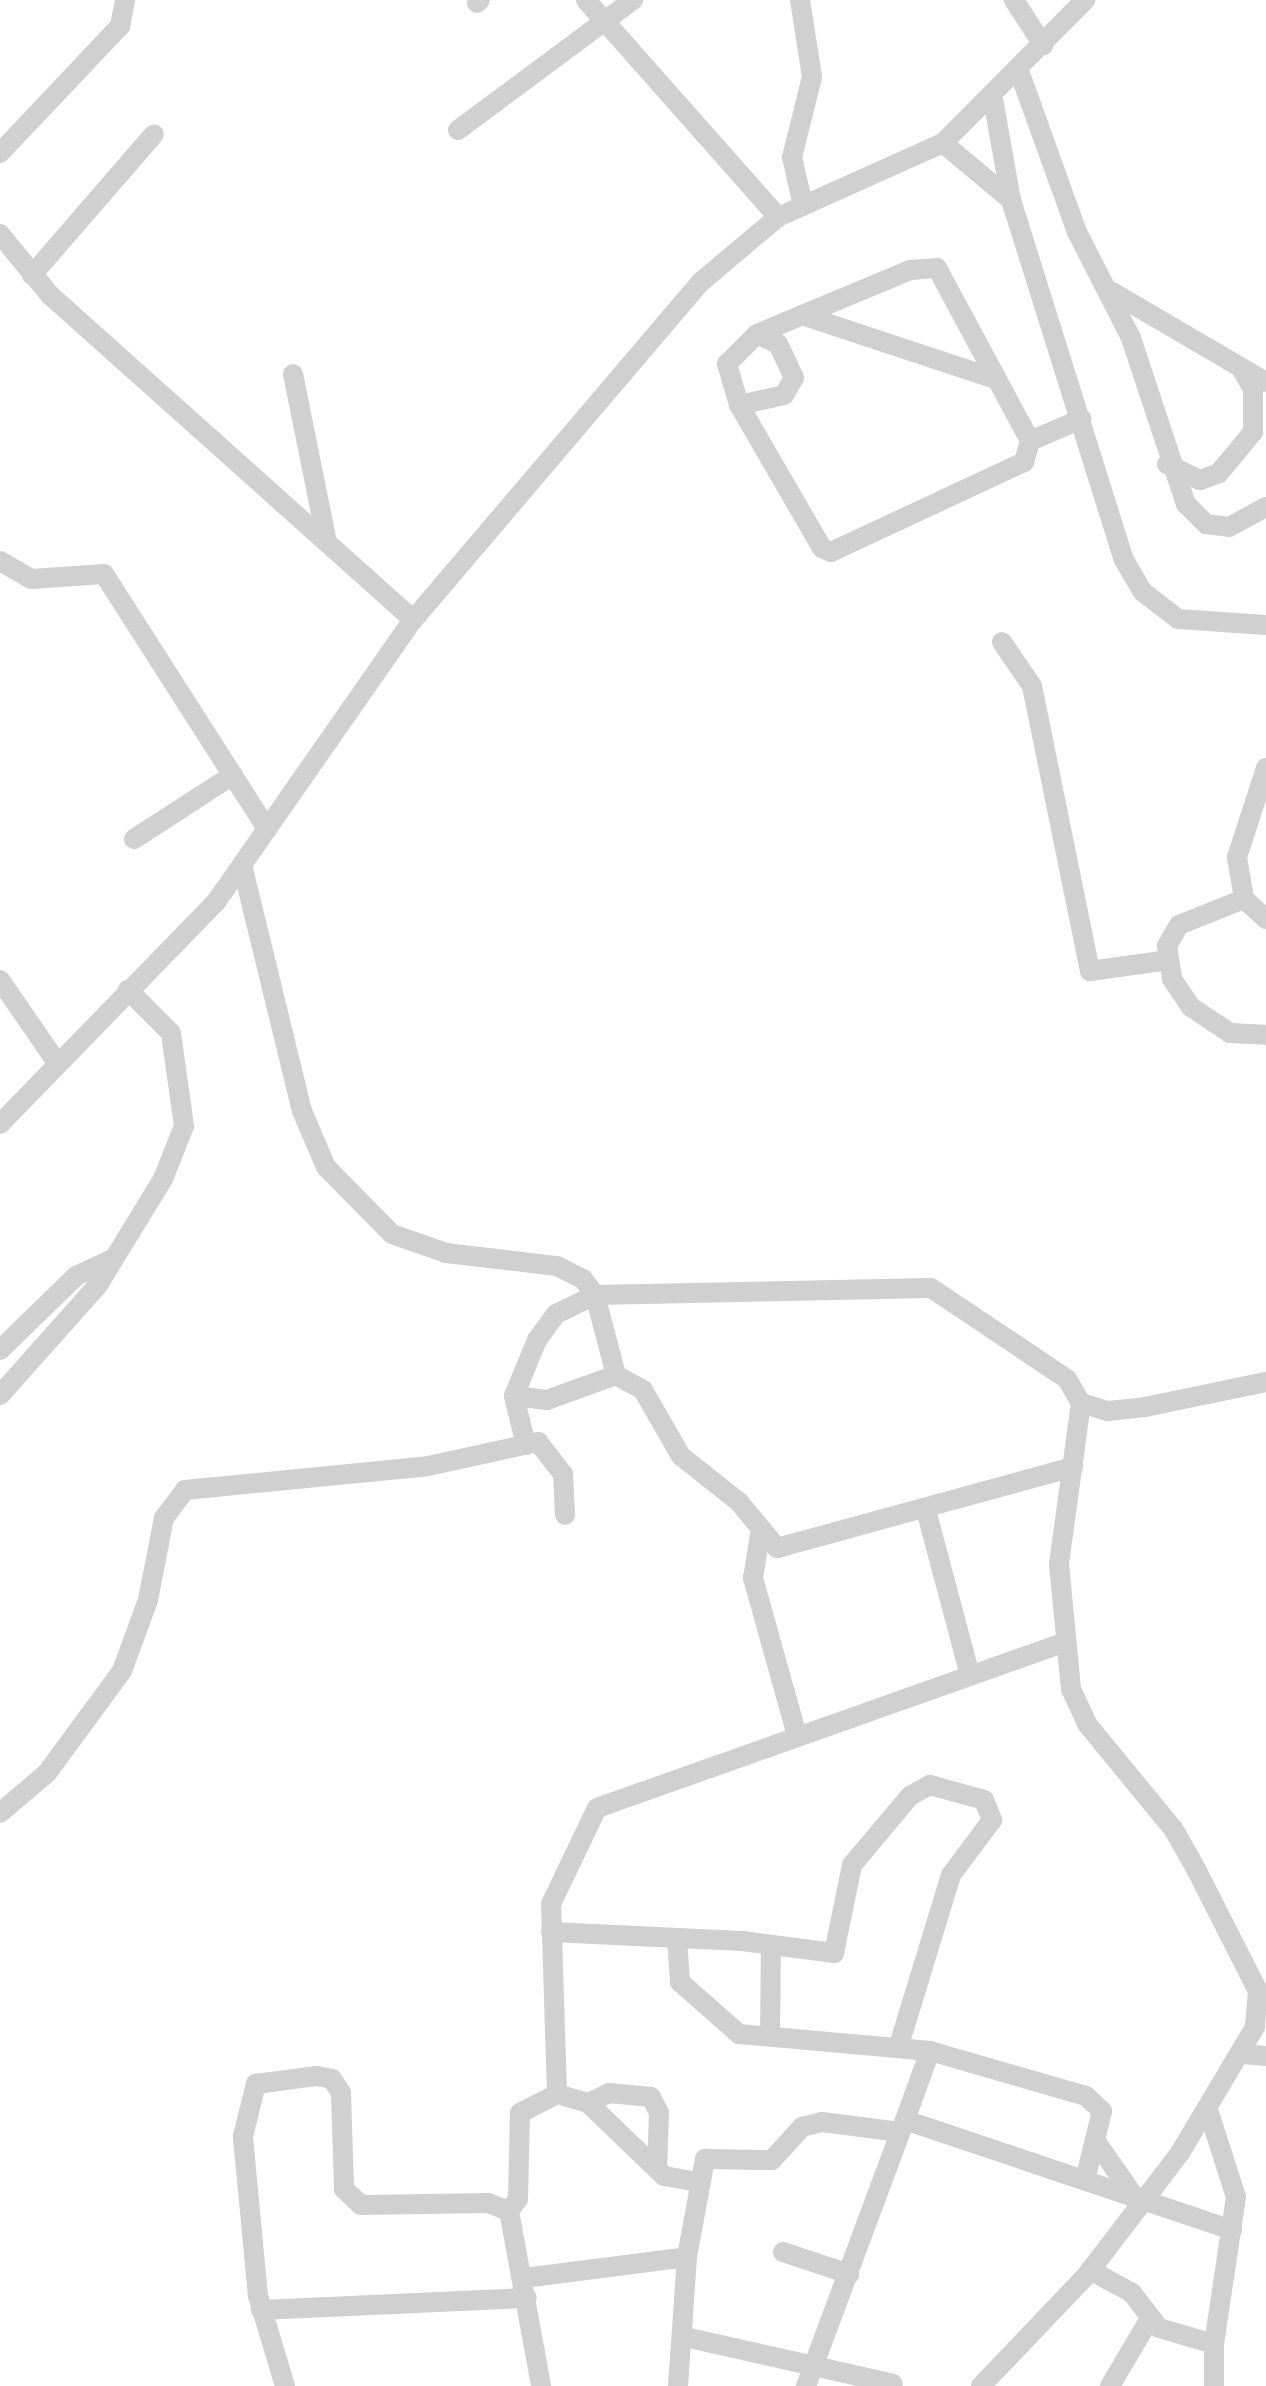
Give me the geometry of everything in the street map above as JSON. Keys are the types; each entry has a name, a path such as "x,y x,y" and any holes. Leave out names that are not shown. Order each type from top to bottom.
{"street":[{"path":"0,153 120,26 125,0"},
{"path":"586,0 602,22 778,217"},
{"path":"458,130 633,0"},
{"path":"800,0 812,77 792,157 803,206"},
{"path":"1014,0 1043,45"},
{"path":"0,1124 216,902 413,620 702,281 778,217 943,143 993,99 1085,0"},
{"path":"1019,71 1077,232 1112,292 1167,464 1186,504 1206,524 1229,527 1266,507"},
{"path":"993,99 1011,200 1123,558 1143,592 1178,619 1266,625"},
{"path":"32,275 154,134"},
{"path":"943,143 1011,200"},
{"path":"0,234 32,275 413,620"},
{"path":"922,266 937,268 1030,441 1024,462 831,552 822,548 739,405 727,364 757,334 802,315 922,266"},
{"path":"1112,292 1266,382"},
{"path":"802,315 995,379"},
{"path":"739,405 784,395 794,378 778,344 757,334"},
{"path":"1167,464 1200,480 1219,473 1253,432 1253,389 1241,368"},
{"path":"293,374 327,543"},
{"path":"1030,441 1081,419"},
{"path":"0,561 31,579 104,574 267,829"},
{"path":"1002,642 1032,686 1090,971 1169,960"},
{"path":"1266,768 1239,844 1244,899 1266,919"},
{"path":"134,839 233,775"},
{"path":"242,865 302,1111 326,1167 392,1234 466,1257 571,1270 595,1295 616,1375 643,1390 681,1456 739,1502 760,1535 777,1548 813,1543 1073,1467"},
{"path":"1244,899 1179,925 1167,946 1169,960 1191,1007 1230,1033 1266,1035"},
{"path":"0,980 58,1064"},
{"path":"0,1395 56,1337 112,1259 163,1179 184,1126 171,1033 128,990"},
{"path":"0,1350 76,1276 112,1259"},
{"path":"526,1445 514,1396 556,1314 595,1295 876,1283 931,1288 1067,1379 1081,1403 1059,1564 1062,1643 1087,1724 1174,1830 1261,2001 1243,2054 1208,2110 1139,2194 1090,2270 994,2382"},
{"path":"514,1396 547,1400 616,1375"},
{"path":"1081,1403 1133,1409 1266,1382"},
{"path":"0,1813 47,1773 122,1671 148,1600 164,1518 185,1490 428,1466 538,1442 557,1461 565,1515"},
{"path":"926,1510 970,1675"},
{"path":"760,1535 753,1578 797,1736"},
{"path":"557,2094 551,1932 556,1888 597,1808 1062,1643"},
{"path":"551,1932 677,1938 834,1953 852,1865 919,1788 984,1800 992,1820 951,1875 899,2045"},
{"path":"677,1938 686,1989 706,1999 729,2029 770,2036 899,2045 1086,2096 1102,2111 1097,2143 1086,2176"},
{"path":"770,2036 771,1946"},
{"path":"806,2386 930,2051"},
{"path":"1243,2054 1266,2056"},
{"path":"285,2386 261,2310 243,2136 256,2084 332,2079 341,2093 344,2189 361,2205 488,2203 509,2211"},
{"path":"588,2103 609,2093 651,2097 659,2113 657,2169"},
{"path":"541,2386 526,2288 509,2211 518,2199 520,2113 557,2094 588,2103 657,2169 672,2179 699,2182"},
{"path":"1208,2110 1235,2183 1232,2230 1214,2344 1214,2386"},
{"path":"678,2386 685,2337 687,2257 699,2182 714,2154 772,2160 802,2127 822,2122 903,2126 1086,2176 1232,2230"},
{"path":"1097,2143 1139,2194"},
{"path":"783,2252 849,2274"},
{"path":"261,2310 526,2288 687,2257"},
{"path":"1090,2270 1132,2293 1149,2320 1214,2344"},
{"path":"1110,2386 1149,2320"},
{"path":"685,2337 893,2384"}]}
